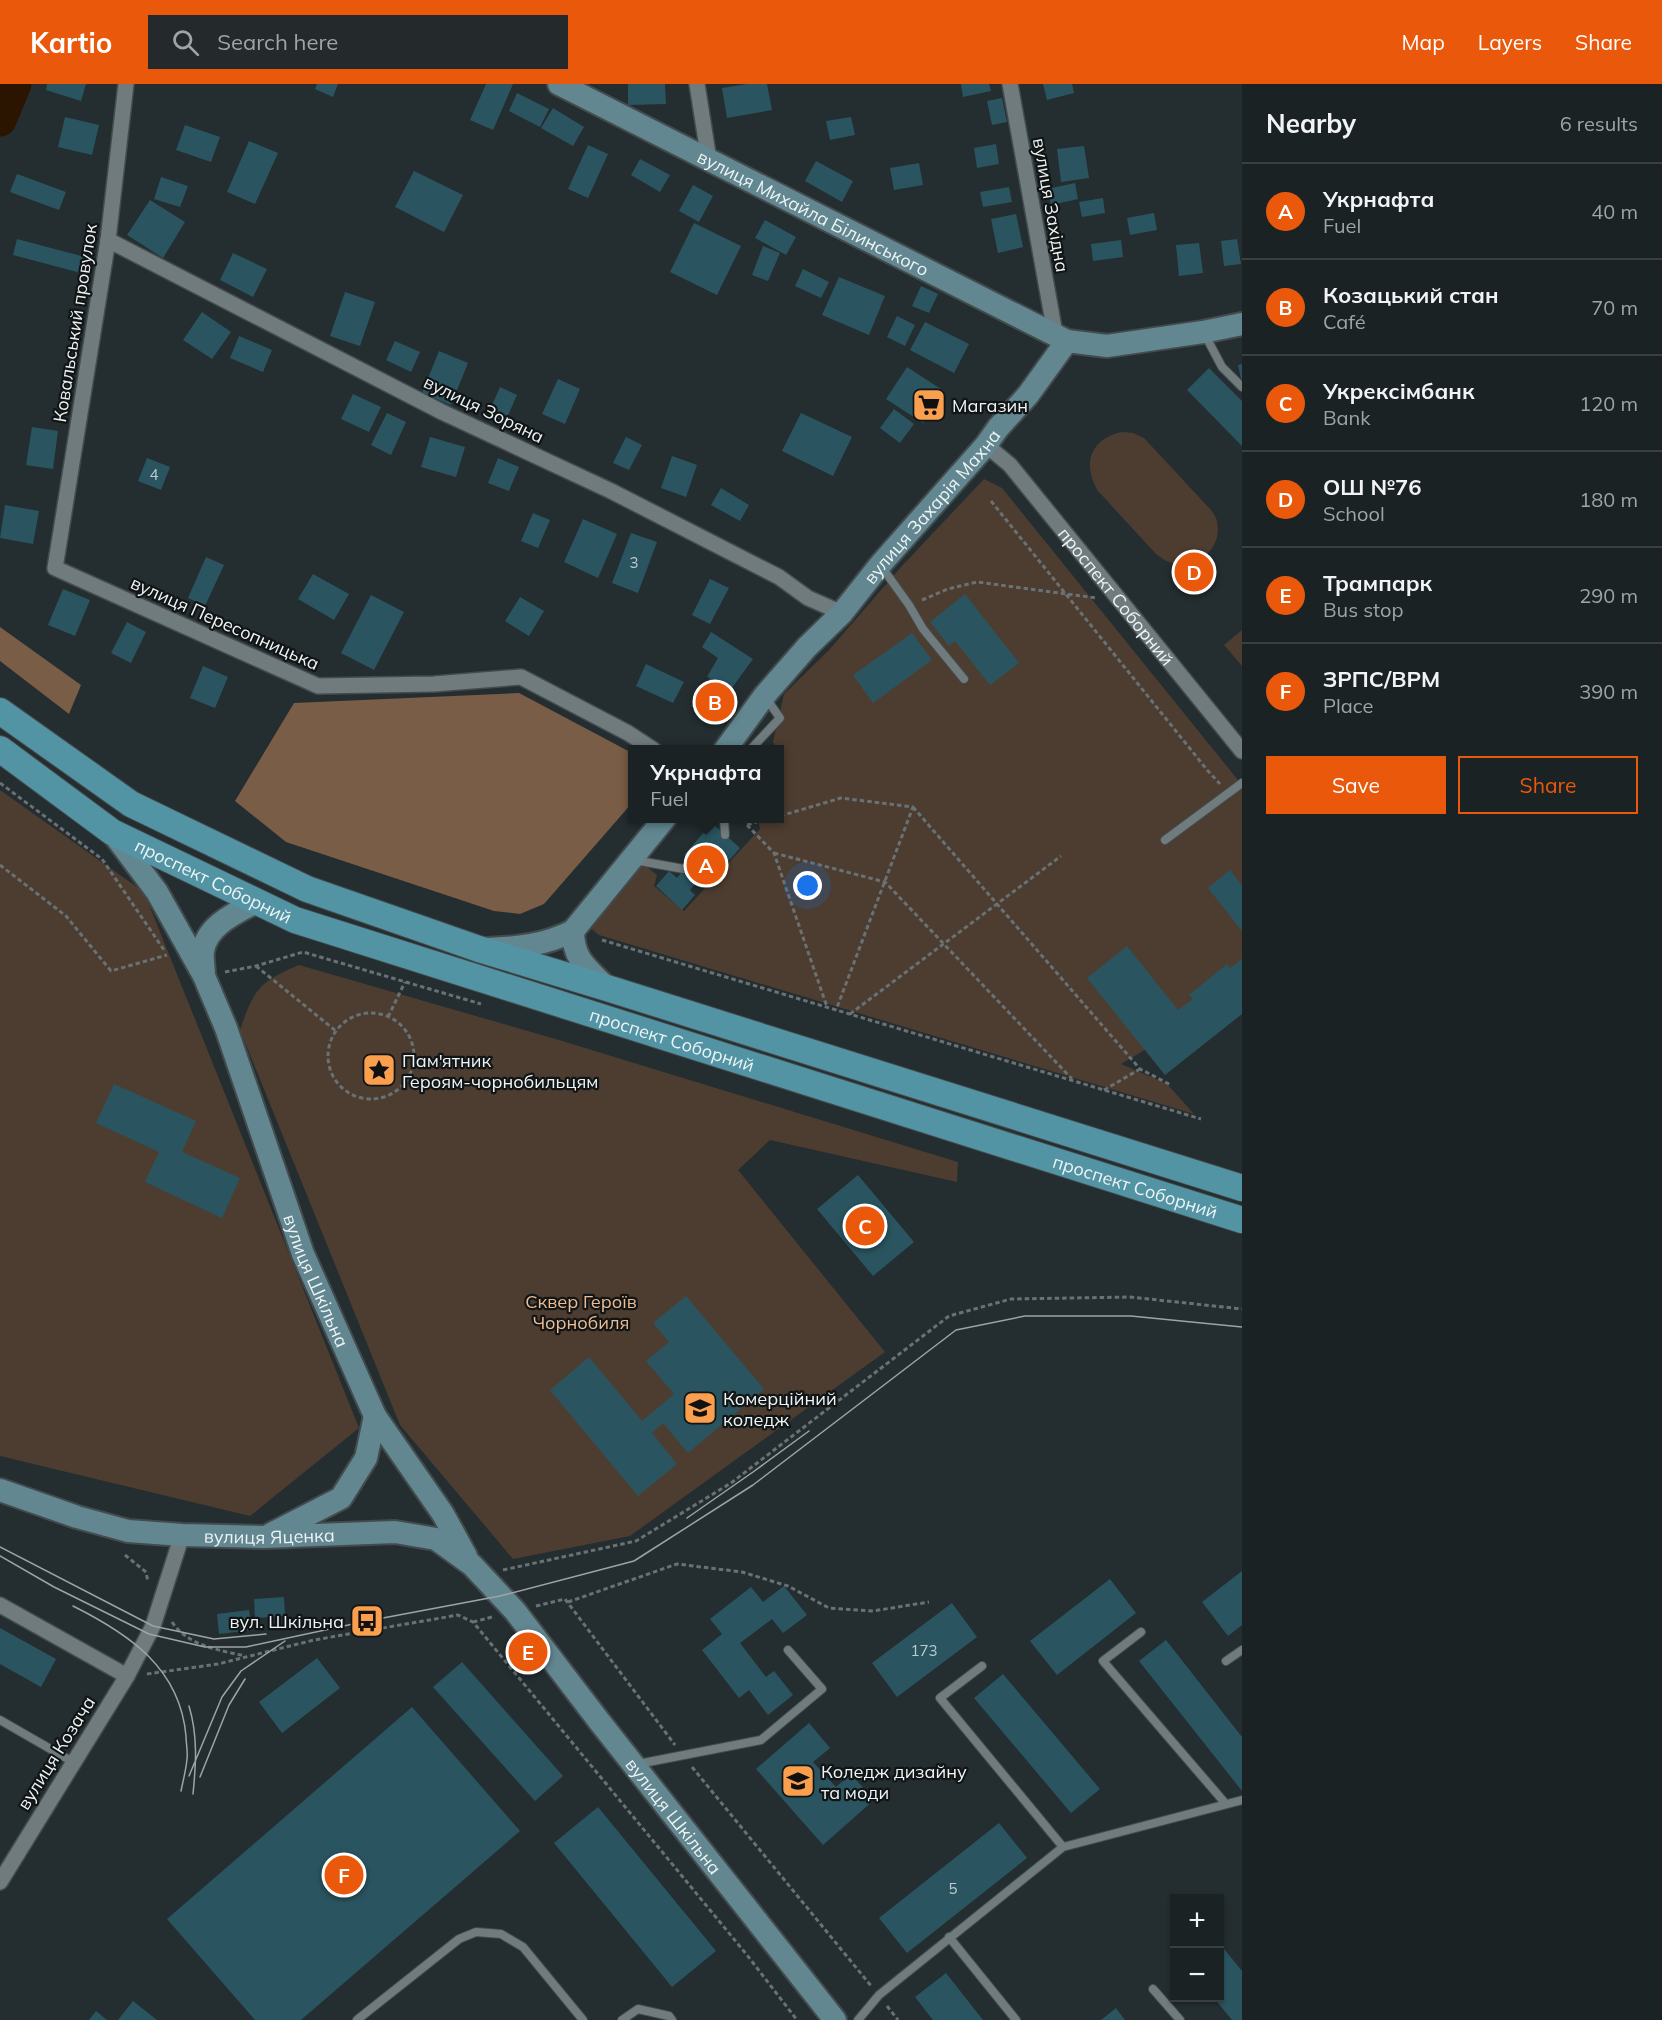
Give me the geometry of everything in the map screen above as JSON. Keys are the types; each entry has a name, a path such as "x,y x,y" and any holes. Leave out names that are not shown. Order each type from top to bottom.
{"main road":[{"name":"проспект Соборний","path":"0,711 131,804 307,889 479,949 1242,1188"},
{"name":"проспект Соборний","path":"0,749 112,832 295,920 1242,1220"}],"street":[{"name":"Ковальський провулок","path":"55,568 108,240 126,84"},
{"name":"вулиця Михайла Білинського","path":"559,84 1061,337"},
{"path":"697,84 709,160"},
{"name":"вулиця Західна","path":"1010,84 1061,337"},
{"name":"вулиця Зоряна","path":"108,240 442,412 611,491 779,577 808,598 842,613"},
{"path":"1061,337 1107,346 1242,324"},
{"name":"вулиця Захарія Махна","path":"738,745 765,695 807,647 842,613 880,565 1028,395 1061,337"},
{"name":"проспект Соборний","path":"986,445 1010,465 1242,751"},
{"name":"вулиця Пересопницька","path":"55,568 318,686 434,684 521,677 646,745"},
{"path":"479,949 537,944 573,931 663,823"},
{"name":"вулиця Шкільна","path":"112,832 157,892 204,976 226,1028 303,1254 375,1416 443,1514 476,1570"},
{"name":"вулиця Шкільна","path":"204,976 203,951 212,932 228,917 256,902"},
{"path":"573,931 575,951 584,965 607,988"},
{"path":"264,1538 341,1498 366,1458 375,1416"},
{"name":"вулиця Яценка","path":"0,1490 77,1517 128,1531 264,1538 395,1532 436,1539 476,1570 515,1611"},
{"name":"вулиця Козача","path":"0,1882 128,1676 149,1634 182,1535"},
{"path":"0,1605 128,1676"},
{"name":"вулиця Шкільна","path":"515,1611 835,2020"}],"lane":[{"path":"1203,332 1222,367 1242,387"},
{"path":"880,565 923,629 964,679"},
{"path":"1165,840 1242,783"},
{"path":"724,823 725,835"},
{"path":"632,860 684,869"},
{"path":"1141,1632 1103,1660 1225,1803"},
{"path":"634,1765 761,1740 822,1689 788,1650"},
{"path":"1226,1661 1242,1650"},
{"path":"982,1666 940,1698 1063,1847"},
{"path":"0,1720 74,1762"},
{"path":"858,2020 879,1995 1063,1847 1242,1800"},
{"path":"357,2020 459,1939 476,1932 501,1934 523,1947 583,2020"},
{"path":"949,1937 1016,2020"},
{"path":"1153,1989 1180,2020"},
{"path":"622,2020 638,2009 669,2016 672,2020"}],"path":[{"path":"991,501 1228,793"},
{"path":"909,605 948,589 977,582 1120,600"},
{"path":"0,783 102,859 167,955 204,976 256,966 303,952 485,1005"},
{"path":"784,815 841,798 913,807 1140,1069 1171,1085"},
{"path":"836,1010 913,807"},
{"path":"754,823 747,825 774,853 827,1007"},
{"path":"774,853 885,882 1073,1081"},
{"path":"850,1014 1061,856"},
{"path":"0,865 66,915 111,970 167,955"},
{"path":"602,940 1201,1119"},
{"path":"256,966 336,1030"},
{"path":"388,1017 405,982"},
{"path":"370,1012 388,1017 395,1020 412,1041 414,1055 406,1082 395,1092 381,1098 366,1099 352,1095 340,1086 332,1074 328,1060 329,1045 336,1030 356,1015 370,1012"},
{"path":"1104,1090 1140,1069"},
{"path":"476,1570 636,1541 731,1483 949,1316 1011,1299 1130,1297 1242,1309"},
{"path":"125,1556 146,1572 153,1601 160,1605 178,1632 205,1647 248,1656"},
{"path":"568,1602 677,1564 742,1572 788,1586 829,1608 873,1611 929,1602"},
{"path":"473,1622 566,1599 683,1756 898,2020"},
{"path":"128,1676 218,1664 314,1640 458,1615 473,1622 747,1955 797,2020"}],"green space":[{"path":"1122,432 1133,433 1144,438 1214,514 1218,532 1216,541 1205,556 1197,561 1179,564 1164,560 1098,491 1090,471 1092,454 1102,440"},
{"path":"984,479 1002,488 1242,785 1242,992 1121,1064 1167,1084 1194,1114 599,935 588,926 639,866 647,867 657,875 654,886 684,911 760,829 759,823 784,823 784,745 774,745 773,742 784,694 829,650 901,567"},
{"path":"1242,630 1242,666 1224,645"},
{"path":"0,790 144,892 359,1428 250,1516 0,1456"},
{"name":"Сквер Героїв Чорнобиля","path":"299,965 559,1040 958,1162 957,1182 770,1140 738,1170 885,1352 630,1536 513,1559 400,1425 240,1030 254,996 260,988 266,982"}],"shaded area":[{"path":"0,84 11,84 0,127"},
{"path":"0,627 81,685 69,714 0,661"},
{"path":"519,693 628,751 628,808 544,904 520,914 494,911 286,842 235,801 294,703"}],"building":[{"path":"47,84 86,84 81,101 46,90"},
{"path":"317,84 338,84 333,97 315,89"},
{"path":"486,84 513,84 493,130 470,120"},
{"path":"628,84 665,84 666,104 628,105"},
{"path":"767,84 772,110 727,118 722,88"},
{"path":"961,84 989,84 991,91 963,97"},
{"path":"1043,84 1072,84 1074,93 1047,100"},
{"path":"517,93 549,109 540,127 509,111"},
{"path":"1002,98 1007,122 992,125 987,101"},
{"path":"553,108 584,127 573,146 541,128"},
{"path":"65,117 99,125 92,155 58,147"},
{"path":"851,117 855,135 830,140 826,121"},
{"path":"185,125 220,137 211,162 176,150"},
{"path":"249,141 278,153 255,204 227,192"},
{"path":"996,144 999,164 977,168 974,148"},
{"path":"588,145 608,154 588,198 568,189"},
{"path":"1084,146 1089,178 1061,182 1057,149"},
{"path":"640,159 670,175 660,192 631,175"},
{"path":"816,161 853,181 842,202 805,181"},
{"path":"919,163 923,185 894,190 890,168"},
{"path":"414,171 463,195 444,232 395,207"},
{"path":"17,174 66,192 59,210 10,192"},
{"path":"161,177 188,186 180,207 154,199"},
{"path":"1075,183 1078,199 1051,205 1047,189"},
{"path":"693,185 713,196 699,222 679,211"},
{"path":"1009,187 1012,202 983,207 980,192"},
{"path":"1103,198 1105,213 1082,217 1079,202"},
{"path":"150,200 185,222 163,258 127,235"},
{"path":"1154,213 1157,230 1130,235 1127,218"},
{"path":"1016,214 1023,247 998,253 991,219"},
{"path":"765,220 796,237 786,255 755,238"},
{"path":"694,223 741,246 717,295 670,272"},
{"path":"17,239 85,257 81,273 13,255"},
{"path":"1237,239 1241,264 1224,266 1221,241"},
{"path":"1121,240 1123,257 1093,261 1091,244"},
{"path":"1199,243 1203,273 1179,276 1176,245"},
{"path":"763,246 780,253 768,281 752,275"},
{"path":"233,253 267,269 253,297 220,280"},
{"path":"803,269 829,282 821,298 795,286"},
{"path":"839,277 885,296 869,335 822,315"},
{"path":"921,286 938,294 929,313 912,306"},
{"path":"345,292 375,302 360,346 330,336"},
{"path":"202,312 231,332 212,359 183,340"},
{"path":"897,316 915,325 905,346 887,337"},
{"path":"925,322 969,344 954,373 910,350"},
{"path":"239,336 272,350 263,372 230,358"},
{"path":"395,341 420,352 411,372 386,360"},
{"path":"439,351 468,363 451,405 422,393"},
{"path":"1242,364 1242,379 1241,379 1238,365"},
{"path":"907,367 944,391 923,423 886,399"},
{"path":"1209,368 1242,401 1242,446 1187,390"},
{"path":"558,379 580,389 565,424 542,414"},
{"path":"500,387 517,395 505,422 488,414"},
{"path":"353,394 381,407 369,432 341,419"},
{"path":"894,409 914,424 900,443 880,428"},
{"path":"387,413 406,422 391,455 371,445"},
{"path":"801,413 852,437 833,476 782,451"},
{"path":"32,427 58,431 53,469 26,465"},
{"path":"430,437 465,447 456,477 421,467"},
{"path":"626,437 642,445 629,470 613,463"},
{"path":"672,456 697,465 686,497 661,488"},
{"path":"147,458 170,467 161,490 138,481"},
{"path":"498,458 519,467 509,491 488,483"},
{"path":"721,488 749,505 740,521 711,505"},
{"path":"5,505 39,511 33,544 0,538"},
{"path":"533,513 550,520 538,548 521,541"},
{"path":"583,519 617,534 598,578 564,562"},
{"path":"631,533 657,542 638,593 612,583"},
{"path":"206,557 224,565 205,606 188,598"},
{"path":"313,574 349,594 334,620 298,599"},
{"path":"710,579 729,588 710,624 692,615"},
{"path":"63,589 90,600 75,636 48,625"},
{"path":"965,594 1019,663 990,685 955,641 949,646 930,622"},
{"path":"371,595 404,612 374,670 341,653"},
{"path":"520,597 544,611 529,636 505,621"},
{"path":"127,622 146,632 131,663 111,653"},
{"path":"711,632 753,659 710,718 691,706 710,678 707,677 718,658 702,647"},
{"path":"912,633 932,660 873,703 853,675"},
{"path":"646,664 684,682 673,703 636,686"},
{"path":"203,666 228,677 215,708 190,698"},
{"path":"712,823 740,848 712,880 704,874 690,890 695,895 682,910 656,886 669,871 677,878 691,861 684,855"},
{"path":"1230,870 1242,886 1242,931 1208,888"},
{"path":"1127,946 1178,1010 1193,999 1189,995 1227,964 1230,968 1242,959 1242,1014 1165,1075 1087,978"},
{"path":"114,1084 196,1121 182,1152 240,1178 222,1218 145,1182 159,1152 96,1123"},
{"path":"858,1175 914,1242 873,1276 817,1209"},
{"name":"Комерційний коледж","path":"686,1296 764,1389 688,1453 663,1423 652,1433 677,1464 638,1496 550,1390 589,1357 642,1421 674,1394 646,1361 669,1342 653,1323"},
{"path":"1242,1571 1242,1625 1228,1636 1202,1602"},
{"path":"1110,1579 1136,1613 1057,1675 1030,1641"},
{"path":"784,1586 807,1615 783,1633 772,1619 740,1643 766,1677 774,1671 793,1695 768,1715 749,1690 739,1698 702,1650 722,1634 710,1619 751,1587 763,1602"},
{"path":"284,1597 285,1616 255,1618 254,1599"},
{"path":"952,1603 977,1637 897,1697 872,1663"},
{"path":"249,1610 252,1630 219,1634 217,1614"},
{"path":"0,1628 56,1659 41,1687 0,1664"},
{"path":"1166,1640 1242,1737 1242,1791 1139,1661"},
{"path":"317,1658 340,1688 282,1733 259,1702"},
{"path":"462,1662 563,1776 535,1801 433,1687"},
{"path":"1003,1674 1100,1789 1071,1813 974,1698"},
{"path":"412,1707 520,1831 301,2020 255,2020 167,1919"},
{"name":"Коледж дизайну та моди","path":"809,1723 830,1748 813,1762 836,1787 851,1774 874,1800 823,1845 756,1769"},
{"path":"598,1807 716,1951 672,1987 554,1843"},
{"path":"999,1823 1027,1858 907,1953 879,1918"},
{"path":"1224,1949 1242,1971 1242,2020 1232,2020 1217,2002 1224,2002"},
{"path":"946,1973 983,2020 933,2020 915,1997"},
{"path":"133,2001 157,2020 118,2020"},
{"path":"1116,2008 1125,2020 1101,2020"},
{"path":"96,2011 107,2020 89,2020"}],"waterway":[{"path":"0,120 15,84"}],"tram line":[{"path":"0,1556 54,1587 149,1634 205,1647 246,1647 500,1596 634,1561 753,1485 956,1330 1025,1316 1131,1316 1242,1327"},
{"path":"687,1518 809,1431"},
{"path":"0,1547 153,1626 214,1639 266,1634"},
{"path":"73,1606 132,1642 162,1672 174,1691 182,1712 187,1750 181,1791"},
{"path":"189,1776 222,1697 241,1671 285,1641"},
{"path":"200,1777 229,1705 245,1679"},
{"path":"189,1706 195,1739 193,1794"}],"place":[{"name":"Магазин","path":"929,405"},
{"name":"ОШ №76","path":"1194,572"},
{"name":"Козацький стан","path":"715,702"},
{"name":"Укрнафта","path":"706,865"},
{"name":"Пам'ятник Героям-чорнобильцям","path":"379,1070"},
{"name":"Укрексімбанк","path":"865,1226"},
{"name":"Комерційний коледж","path":"700,1408"},
{"name":"вул. Шкільна","path":"367,1621"},
{"name":"Трампарк","path":"528,1652"},
{"name":"Коледж дизайну та моди","path":"798,1781"},
{"name":"ЗРПС/ВРМ","path":"344,1875"}]}
